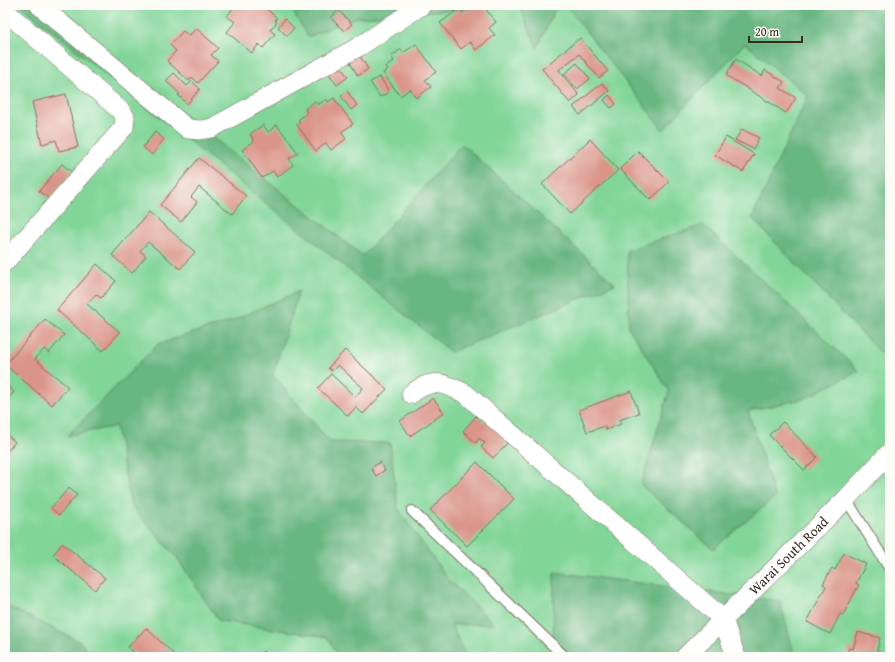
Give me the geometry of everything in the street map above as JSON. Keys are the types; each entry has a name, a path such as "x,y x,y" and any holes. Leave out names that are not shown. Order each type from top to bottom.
{"street":[{"path":"39,5 188,129 195,131 212,128 360,46 422,5"},
{"path":"5,11 122,110 125,122 124,127 5,262"},
{"path":"411,394 420,386 434,382 447,384 466,394 723,619 736,657"},
{"name":"Warai South Road","path":"685,657 846,498 890,452"}],"lane":[{"path":"846,498 890,569"},
{"path":"412,511 565,657"}],"green space":[{"path":"5,5 890,5 890,657 5,657"},
{"path":"20,5 45,5 363,256 462,144 615,284 451,352"},
{"path":"289,5 503,5 353,18 308,37"},
{"path":"519,5 557,5 537,48"},
{"path":"566,5 890,5 890,363 752,218 808,96 745,43 663,130"},
{"path":"703,225 859,371 803,399 748,411 775,497 713,549 641,485 669,391 629,328 627,250"},
{"path":"299,291 273,375 330,442 390,443 398,509 448,579 494,624 451,625 466,657 339,657 327,637 219,621 177,558 131,506 116,426 67,436 158,344 231,321"},
{"path":"554,572 780,601 795,657 553,657"},
{"path":"5,605 80,642 92,657 5,657"}],"building":[{"path":"236,5 243,5 247,8 249,5 262,5 277,18 275,20 277,22 270,30 275,34 263,48 259,44 252,53 227,32 235,22 227,16"},
{"path":"478,5 482,5 496,22 489,28 495,35 476,50 470,42 461,49 440,23 460,8 463,13 469,8 471,10"},
{"path":"338,10 352,24 344,31 331,18"},
{"path":"285,19 294,28 287,36 278,27"},
{"path":"196,28 218,48 211,55 218,61 198,83 192,77 189,81 167,61 176,51 170,45 183,31 189,36"},
{"path":"580,38 608,71 599,78 579,54 559,70 579,95 570,103 542,69"},
{"path":"416,44 436,72 425,80 431,87 416,98 410,89 400,96 383,73 388,69 386,67 394,61 391,57 401,49 403,53"},
{"path":"358,53 368,69 358,76 348,59"},
{"path":"736,59 762,76 765,70 784,82 780,88 796,98 786,113 726,75"},
{"path":"577,63 590,79 577,89 564,74"},
{"path":"338,64 348,77 337,85 327,71"},
{"path":"174,73 187,86 192,81 200,89 187,104 178,95 180,94 166,81"},
{"path":"380,77 389,92 380,97 370,82"},
{"path":"602,83 609,91 580,115 573,107"},
{"path":"347,91 357,105 351,110 341,96"},
{"path":"66,94 78,147 59,151 56,140 42,144 32,102"},
{"path":"609,95 616,104 611,108 604,100"},
{"path":"334,98 353,124 341,132 346,139 331,150 326,143 316,151 297,125 300,122 298,120 307,113 305,109 315,101 318,105 326,99 328,102"},
{"path":"263,125 268,132 277,125 298,153 289,159 293,165 277,177 273,171 262,178 242,150 254,141 250,134"},
{"path":"742,129 759,138 753,149 735,140"},
{"path":"155,132 164,139 152,155 143,147"},
{"path":"726,137 754,154 743,172 715,155"},
{"path":"590,139 618,170 570,214 542,184"},
{"path":"638,151 669,182 650,200 620,169"},
{"path":"199,158 246,196 232,214 199,187 191,197 197,202 181,222 160,205"},
{"path":"62,164 72,172 49,199 39,191"},
{"path":"149,212 195,252 180,269 148,242 140,251 146,256 132,273 112,255"},
{"path":"97,264 116,281 101,298 96,294 87,304 120,332 103,351 57,310"},
{"path":"45,319 64,335 49,353 44,349 35,359 68,387 52,405 5,365"},
{"path":"345,350 387,389 363,414 356,407 348,416 318,388 331,374 355,397 363,388 338,365 332,371 328,368"},
{"path":"5,383 14,392 5,402"},
{"path":"631,391 639,413 619,420 621,424 606,430 605,426 587,432 579,410"},
{"path":"433,398 444,413 410,436 400,421"},
{"path":"476,416 485,423 486,421 509,441 493,458 481,447 485,443 479,438 476,443 463,431"},
{"path":"783,422 817,457 804,470 769,435"},
{"path":"5,433 15,442 5,454"},
{"path":"380,462 385,470 376,476 371,468"},
{"path":"477,462 514,499 467,546 430,510"},
{"path":"69,488 77,495 59,515 51,508"},
{"path":"62,543 105,578 95,590 53,555"},
{"path":"844,553 866,564 856,583 859,585 843,615 840,614 830,634 807,622 826,586 823,584 832,568 835,570"},
{"path":"146,628 177,657 139,657 128,647"},
{"path":"858,632 880,638 876,655 880,657 846,657 849,648 853,649"},
{"path":"263,651 270,657 258,657"}]}
